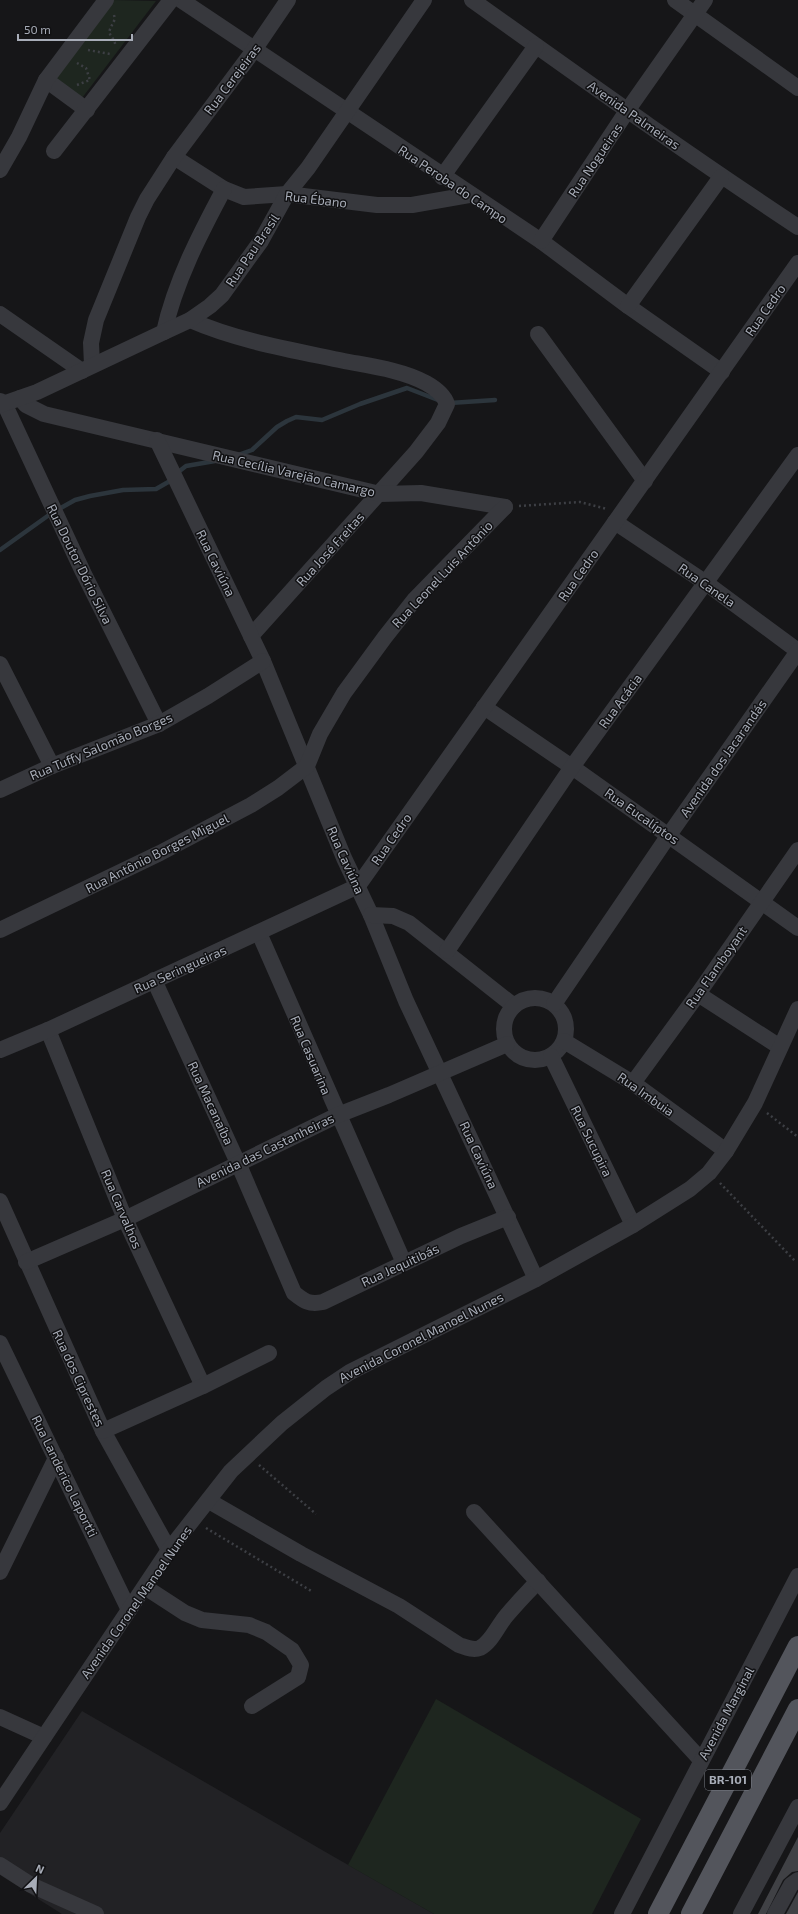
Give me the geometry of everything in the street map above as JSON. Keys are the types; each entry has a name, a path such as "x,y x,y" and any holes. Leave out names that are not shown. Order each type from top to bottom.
{"main road":[{"name":"BR-101","path":"658,1914 798,1646"},
{"name":"BR-101","path":"691,1914 798,1709"}],"street":[{"path":"54,150 87,110 171,0"},
{"name":"Rua Peroba do Campo","path":"181,0 442,177 541,242 628,306 722,372"},
{"name":"Rua Cerejeiras","path":"87,368 93,332 104,300 138,217 174,157 254,50 288,0"},
{"name":"Rua Pau Brasil","path":"1,403 20,398 190,320 210,306 222,295 261,241 288,194 347,112 424,0"},
{"name":"Avenida Palmeiras","path":"472,0 721,177 798,227"},
{"path":"675,0 798,88"},
{"name":"Rua Nogueiras","path":"541,242 627,111 705,0"},
{"path":"0,170 8,159 46,80 109,5"},
{"path":"442,177 536,46"},
{"path":"46,80 87,110"},
{"name":"Rua Ébano","path":"174,157 224,189 244,197 288,194 377,205 412,205 469,195"},
{"path":"628,306 721,177"},
{"path":"164,332 170,306 197,242 224,189"},
{"name":"Rua Cedro","path":"358,886 798,263"},
{"path":"0,314 87,368"},
{"name":"Rua José Freitas","path":"190,320 221,333 378,368 407,376 426,383 445,397 447,404 438,423 380,494 251,636"},
{"path":"538,334 645,481"},
{"name":"Rua Cecília Varejão Camargo","path":"20,398 26,405 44,414 380,494 421,493 505,507"},
{"name":"Rua Doutor Dório Silva","path":"1,403 159,724"},
{"name":"Rua Caviúna","path":"157,440 263,661 344,858 371,915 406,1001 536,1279"},
{"name":"Rua Acácia","path":"447,951 572,767 798,455"},
{"name":"Rua Leonel Luis Antônio","path":"307,766 320,734 344,693 385,638 416,599 505,507"},
{"name":"Rua Canela","path":"619,518 798,651"},
{"name":"Avenida dos Jacarandás","path":"554,1004 668,835 798,651"},
{"name":"Rua Tuffy Salomão Borges","path":"0,790 52,766 159,724 208,696 263,661"},
{"path":"0,666 52,766"},
{"name":"Rua Eucalíptos","path":"484,707 572,767 798,928"},
{"name":"Rua Antônio Borges Miguel","path":"0,930 160,853 252,805 307,766"},
{"name":"Rua Flamboyant","path":"633,1083 698,994 798,850"},
{"name":"Rua Seringueiras","path":"0,1050 48,1030 358,886"},
{"path":"371,915 393,916 409,922 514,1006"},
{"name":"Rua Casuarina","path":"259,933 404,1263"},
{"name":"Rua Macanaíba","path":"154,980 238,1163 294,1293"},
{"path":"698,994 780,1047"},
{"path":"534,998 544,999 554,1004 561,1012 565,1021 566,1031 564,1041 559,1050 542,1060 531,1061 522,1058 513,1052 507,1044 503,1034 507,1014 514,1006 523,1000 534,998"},
{"name":"Avenida Coronel Manoel Nunes","path":"0,1803 169,1550 209,1501 231,1471 282,1423 326,1388 350,1372 536,1279 633,1225 690,1189 709,1173 726,1151 755,1103 798,1010"},
{"name":"Rua Carvalhos","path":"48,1030 125,1219 203,1386"},
{"name":"Rua Imbuia","path":"564,1041 633,1083 726,1151"},
{"name":"Avenida das Castanheiras","path":"26,1262 125,1219 338,1115 507,1044"},
{"name":"Rua Sucupira","path":"551,1056 633,1225"},
{"name":"Rua dos Ciprestes","path":"0,1201 26,1262 103,1431 169,1550"},
{"name":"Rua Jequitibás","path":"294,1293 305,1302 313,1304 322,1302 404,1263 508,1217"},
{"name":"Rua Landerico Laportti","path":"0,1343 129,1610"},
{"path":"103,1431 203,1386 269,1353"},
{"path":"0,1572 56,1458"},
{"path":"209,1501 301,1554 399,1606 459,1645 468,1648 475,1649 481,1647 490,1638 506,1615 538,1581"},
{"path":"474,1512 701,1760"},
{"name":"Avenida Marginal","path":"622,1914 798,1576"},
{"path":"145,1587 185,1613 202,1620 249,1625 266,1632 292,1650 301,1665 298,1677 252,1706"},
{"path":"0,1717 44,1737"},
{"path":"741,1914 798,1807"},
{"path":"0,1865 31,1885 96,1914"},
{"path":"774,1914 791,1885 798,1880"}],"path":[{"path":"85,50 109,54 114,52 117,47 108,30 115,19 109,5"},
{"path":"66,94 73,86 90,80 86,68 80,66 76,62 78,58"},
{"path":"505,507 580,502 619,518"},
{"path":"755,1103 798,1137"},
{"path":"709,1173 796,1262"},
{"path":"248,1455 316,1514"},
{"path":"193,1520 314,1592"}],"shaded area":[{"path":"112,0 156,1 82,98 53,77"},
{"path":"436,1699 641,1819 592,1914 434,1914 348,1865"},
{"path":"82,1711 434,1914 62,1914 0,1875 0,1833"}],"building":[{"path":"798,1837 798,1871 792,1872 783,1880 766,1914 758,1914"},
{"path":"798,1892 798,1914 786,1914"}],"waterway":[{"path":"238,455 252,450 277,427 296,417 322,420 360,404 407,388 438,400"},
{"path":"450,403 495,400"},
{"path":"177,473 186,466 215,461"},
{"path":"59,509 75,500 90,496 123,490 156,489 170,481"},
{"path":"0,550 49,515"}]}
